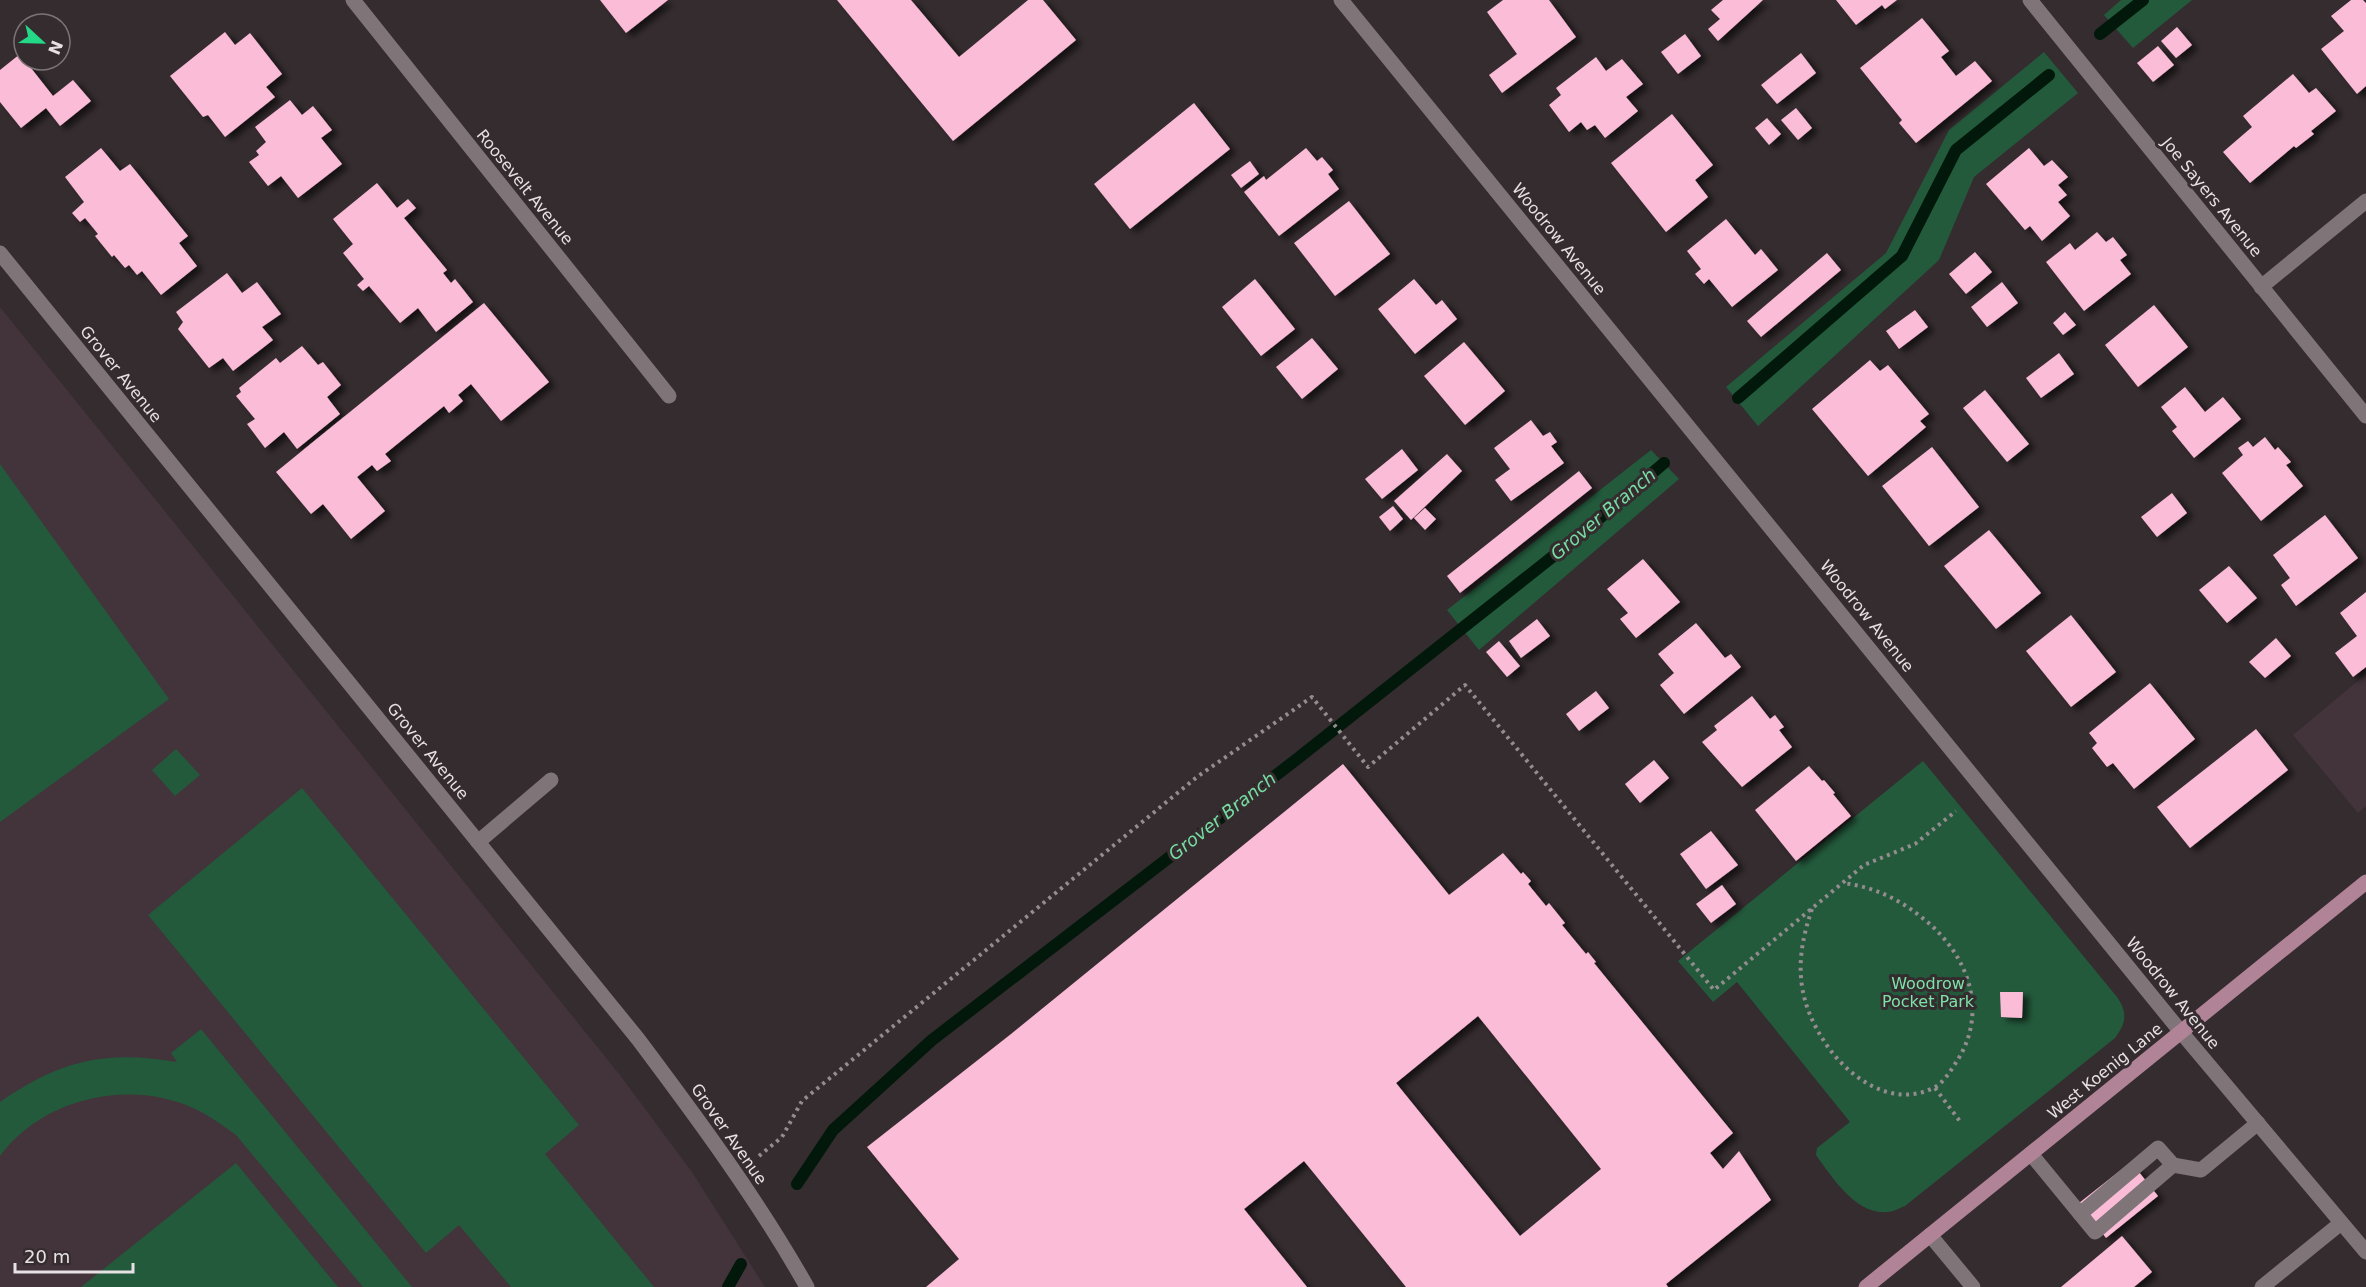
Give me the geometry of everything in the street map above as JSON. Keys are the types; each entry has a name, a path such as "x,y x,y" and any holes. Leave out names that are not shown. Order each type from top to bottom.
{"main road":[{"name":"West Koenig Lane","path":"1866,1287 2366,882"}],"street":[{"name":"Roosevelt Avenue","path":"354,0 669,396"},
{"name":"Woodrow Avenue","path":"1341,0 2181,1032 2366,1252"},
{"name":"Joe Sayers Avenue","path":"2030,0 2366,416"},
{"path":"2261,287 2366,201"},
{"name":"Grover Avenue","path":"0,254 638,1039 737,1175 788,1252 807,1287"},
{"path":"478,842 551,780"},
{"path":"2080,1214 2158,1148 2173,1165 2201,1170 2258,1123"},
{"path":"2031,1154 2095,1232 2173,1165"},
{"path":"2262,1287 2342,1223"},
{"path":"1930,1234 1973,1287"}],"path":[{"path":"737,1175 782,1137 802,1101 1197,777 1312,698 1368,767 1466,685 1714,990 1864,865 1915,844 1956,811"},
{"path":"1812,908 1803,936 1799,968 1804,999 1819,1033 1838,1061 1867,1084 1883,1091 1918,1094 1935,1088 1962,1053 1971,1028 1972,1005 1968,979 1956,953 1939,931 1895,899 1874,889 1842,883"},
{"path":"1935,1088 1962,1124"}],"shaded area":[{"path":"0,307 620,1075 692,1172 765,1287 0,1287"},
{"path":"2366,674 2366,806 2358,813 2293,735"}],"green space":[{"path":"2121,0 2192,0 2133,48 2104,15"},
{"path":"2044,52 2078,93 1974,177 1939,260 1758,426 1726,387 1886,253 1949,130"},
{"path":"1651,450 1679,479 1479,650 1447,610"},
{"path":"0,464 169,699 0,822"},
{"path":"176,749 200,775 175,796 152,770"},
{"name":"Woodrow Pocket Park","path":"1923,761 2117,997 2123,1008 2124,1018 2122,1028 2115,1038 1905,1206 1889,1212 1876,1211 1855,1201 1846,1193 1816,1155 1817,1148 1850,1122 1737,982 1713,1002 1678,961"},
{"path":"302,788 579,1125 545,1154 654,1287 511,1287 459,1225 426,1253 148,915"},
{"path":"201,1029 412,1287 363,1287 236,1135 199,1111 168,1099 141,1095 115,1095 88,1099 39,1120 18,1136 0,1156 0,1102 22,1088 43,1076 64,1068 105,1058 128,1057 177,1062 171,1053"},
{"path":"236,1163 338,1287 81,1287"}],"building":[{"path":"600,0 668,0 626,33"},
{"path":"837,0 911,0 959,57 1028,0 1043,0 1076,40 953,141"},
{"path":"1503,0 1549,0 1576,37 1502,93 1489,75 1517,54 1487,12"},
{"path":"1723,0 1763,0 1718,41 1708,29 1720,19 1711,10"},
{"path":"1836,0 1897,0 1885,9 1882,5 1856,25"},
{"path":"2351,0 2363,0 2366,3 2366,86 2357,94 2321,49 2344,31 2331,16"},
{"path":"1922,18 1949,51 1941,57 1956,76 1975,61 1992,81 1916,143 1899,123 1902,120 1860,68"},
{"path":"2177,27 2192,45 2176,58 2161,41"},
{"path":"225,32 235,45 250,33 282,74 266,87 275,97 225,137 208,115 203,117 170,76"},
{"path":"1685,34 1701,56 1678,74 1661,52"},
{"path":"2158,46 2174,65 2153,82 2137,63"},
{"path":"1801,53 1816,73 1777,104 1761,85"},
{"path":"1596,57 1606,71 1622,59 1643,84 1626,97 1638,111 1605,138 1595,125 1587,130 1581,122 1569,132 1549,105 1561,95 1556,88"},
{"path":"12,60 12,72 34,72 53,96 73,80 91,101 60,126 46,108 21,128 0,102 0,70"},
{"path":"2293,74 2309,93 2316,88 2336,111 2311,131 2314,134 2296,148 2294,146 2250,183 2223,152 2252,127 2243,116"},
{"path":"290,100 302,115 313,106 332,130 321,138 342,164 298,198 281,176 268,186 249,162 259,155 256,151 266,142 255,127"},
{"path":"1194,103 1230,149 1130,229 1094,184"},
{"path":"1796,108 1812,128 1798,140 1781,120"},
{"path":"1672,114 1713,165 1695,180 1708,197 1666,232 1611,163"},
{"path":"1767,118 1781,134 1769,145 1755,128"},
{"path":"101,148 120,171 130,164 188,236 179,243 197,266 161,295 142,271 137,275 129,265 125,268 114,255 112,257 95,236 98,234 85,218 80,222 72,213 84,202 65,177"},
{"path":"1306,148 1317,161 1322,157 1333,170 1328,174 1339,189 1279,236 1244,192 1264,176 1266,180"},
{"path":"2029,148 2044,166 2052,160 2068,177 2058,185 2067,195 2058,202 2070,216 2042,241 2030,226 2025,230 1986,184"},
{"path":"1250,161 1259,174 1241,188 1231,175"},
{"path":"377,183 397,208 408,199 416,208 404,218 447,270 443,273 451,283 455,279 473,302 436,332 418,308 400,323 369,286 363,291 357,285 364,279 343,253 353,244 333,219"},
{"path":"1349,201 1390,254 1335,296 1294,243"},
{"path":"1726,219 1755,255 1761,249 1778,270 1732,307 1709,279 1704,284 1695,274 1701,269 1687,251"},
{"path":"2097,232 2106,242 2113,237 2127,255 2120,260 2131,274 2084,311 2046,262 2070,243 2075,250"},
{"path":"1975,252 1992,272 1966,294 1949,274"},
{"path":"1827,253 1841,270 1761,337 1747,321"},
{"path":"227,273 242,293 257,282 281,314 262,327 273,340 233,371 223,358 209,368 178,329 183,322 176,312"},
{"path":"1255,279 1295,329 1261,356 1222,307"},
{"path":"1414,279 1436,305 1442,300 1457,319 1415,354 1378,309"},
{"path":"2002,282 2018,303 1987,327 1971,307"},
{"path":"484,303 549,382 501,421 471,384 458,395 463,401 449,413 444,406 385,454 391,461 377,471 372,465 357,477 385,511 351,539 323,504 311,514 276,472"},
{"path":"2154,305 2188,347 2138,387 2105,345"},
{"path":"1915,310 1928,327 1899,349 1886,331"},
{"path":"2065,312 2076,325 2063,335 2053,323"},
{"path":"1312,338 1338,369 1302,399 1276,367"},
{"path":"1464,342 1505,391 1465,425 1424,376"},
{"path":"302,346 318,365 323,362 341,385 327,397 340,414 297,449 284,432 265,448 247,424 255,419 236,396 241,392 239,388 276,358 280,363"},
{"path":"2059,353 2074,374 2041,398 2026,378"},
{"path":"1870,360 1880,371 1888,365 1929,414 1920,421 1926,427 1868,476 1812,409"},
{"path":"2185,387 2205,412 2223,397 2241,419 2194,458 2172,431 2177,427 2161,407"},
{"path":"1985,390 2029,444 2007,462 1963,408"},
{"path":"1531,420 1543,436 1550,432 1557,442 1551,446 1564,463 1511,501 1495,480 1510,469 1494,448"},
{"path":"2265,437 2275,450 2278,447 2291,462 2286,465 2303,486 2261,521 2222,473 2243,455 2238,448 2248,441 2253,447"},
{"path":"1932,447 1979,507 1929,546 1882,486"},
{"path":"1402,449 1418,470 1382,499 1365,479"},
{"path":"1447,454 1462,471 1411,520 1394,501"},
{"path":"1579,471 1592,488 1460,593 1447,576"},
{"path":"2172,493 2187,513 2157,537 2141,517"},
{"path":"1393,506 1403,519 1390,531 1379,517"},
{"path":"1425,508 1436,519 1425,530 1414,518"},
{"path":"2325,515 2358,558 2296,606 2281,585 2290,578 2273,555"},
{"path":"1989,530 2041,593 1996,629 1944,566"},
{"path":"1643,559 1680,602 1636,638 1620,619 1628,613 1607,589"},
{"path":"2229,566 2257,598 2227,623 2199,590"},
{"path":"2366,592 2366,667 2353,677 2335,653 2357,636 2340,613"},
{"path":"2071,615 2116,672 2071,707 2026,651"},
{"path":"1537,619 1550,636 1521,658 1509,641"},
{"path":"1696,623 1725,658 1731,654 1741,667 1684,714 1660,685 1674,673 1658,654"},
{"path":"2276,638 2291,656 2265,678 2249,662"},
{"path":"1499,641 1520,666 1507,677 1486,652"},
{"path":"2150,683 2195,739 2134,789 2113,763 2107,767 2092,748 2097,743 2089,733"},
{"path":"1596,691 1609,708 1579,731 1566,714"},
{"path":"1752,696 1770,719 1775,715 1784,727 1779,730 1792,747 1742,787 1702,742 1717,730 1714,726"},
{"path":"2256,729 2288,770 2190,848 2157,807"},
{"path":"1654,760 1669,778 1640,803 1625,784"},
{"path":"1343,764 1449,895 1503,853 1521,874 1523,872 1531,881 1528,884 1546,906 1549,903 1565,923 1562,925 1586,954 1588,952 1596,962 1594,963 1733,1133 1710,1153 1723,1169 1739,1151 1771,1200 1666,1284 1668,1287 1406,1287 1304,1161 1244,1209 1307,1287 926,1287 959,1259 867,1147 1011,1034","holes":["1478,1016 1601,1169 1520,1236 1396,1083"]},
{"path":"1809,766 1835,793 1833,794 1851,816 1796,861 1755,810"},
{"path":"1711,831 1738,865 1706,889 1680,854"},
{"path":"1722,885 1736,904 1711,923 1696,904"},
{"path":"2000,992 2023,992 2022,1018 2001,1017"},
{"path":"2131,1162 2158,1196 2106,1238 2079,1203"},
{"path":"2122,1236 2152,1272 2134,1287 2061,1287"}],"waterway":[{"name":"Grover Branch","path":"2100,34 2143,0"},
{"name":"Grover Branch","path":"1738,398 1902,256 1956,150 2049,75"},
{"name":"Grover Branch","path":"797,1184 833,1130 932,1040 1297,759 1580,535 1664,463"},
{"name":"Grover Branch","path":"728,1287 741,1264"}]}
